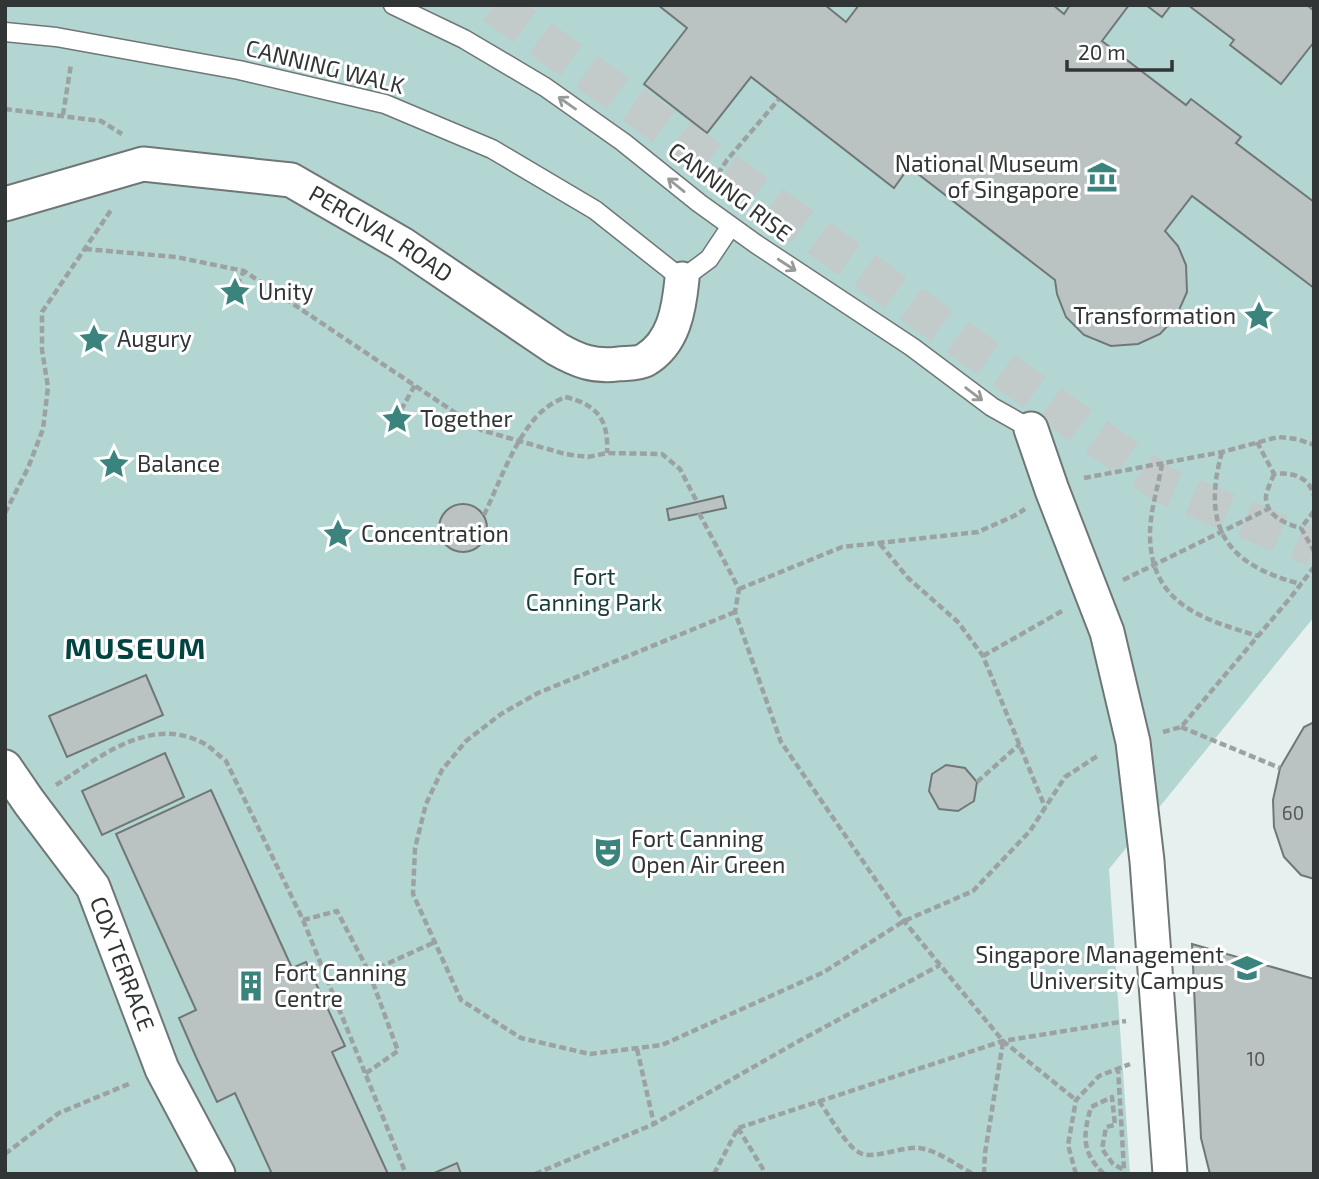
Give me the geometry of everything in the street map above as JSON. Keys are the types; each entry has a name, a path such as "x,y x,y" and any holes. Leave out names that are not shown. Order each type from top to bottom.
{"street":[{"name":"PERCIVAL ROAD","path":"5,204 143,164 291,180 402,244 556,349 578,361 601,366 644,361 661,345 674,326 682,279"},
{"path":"1031,429 1107,632 1132,743 1147,861 1170,1174"},
{"name":"COX TERRACE","path":"5,767 93,887 162,1069 218,1174"}],"lane":[{"name":"CANNING RISE","path":"393,5 464,39 545,87 623,142 731,226 912,347 992,407 1031,429"},
{"name":"CANNING WALK","path":"5,32 75,41 239,70 385,104 492,149 595,210 682,279"},
{"path":"682,279 709,259 731,226"}],"path":[{"path":"63,115 75,41"},
{"path":"727,160 779,99"},
{"path":"5,109 102,121 119,131 133,146 143,164"},
{"path":"5,513 28,468 43,429 48,387 42,350 43,312 114,206"},
{"path":"85,249 176,257 244,271 481,430 565,454 588,457 607,453 662,454 680,469 697,502"},
{"path":"237,285 244,271"},
{"path":"401,410 415,385"},
{"path":"484,516 520,441 545,408 565,397 580,400 593,409 603,421 608,435 607,453"},
{"path":"739,589 842,547 978,532 1014,516 1066,481 1222,452 1278,437 1297,439 1314,445"},
{"path":"1257,442 1274,474 1266,496 1270,508 1285,524 1301,528 1314,551"},
{"path":"1222,452 1213,488 1216,519 1223,532 1239,556 1260,570 1301,584"},
{"path":"1162,464 1149,532 1152,563 1162,582 1175,600 1197,615 1258,636"},
{"path":"1274,474 1297,475 1312,488 1314,495"},
{"path":"982,656 1093,595 1270,508"},
{"path":"1301,528 1314,511"},
{"path":"699,513 739,589 735,612 781,743 904,921 940,965 1003,1041 1076,1100"},
{"path":"880,543 908,578 958,622 982,656 1045,807"},
{"path":"735,612 538,692 501,714 466,741 442,770 426,804 415,848 413,894 461,1000 521,1038 590,1054 662,1045 824,972 904,921 972,891 1030,831 1065,777 1102,753 1181,727 1314,567"},
{"path":"1181,727 1280,768"},
{"path":"29,802 125,742 151,734 179,735 205,744 226,761 303,920 406,1174"},
{"path":"977,782 1020,744"},
{"path":"303,920 337,911 369,972 398,1051 365,1074"},
{"path":"369,972 435,942"},
{"path":"535,1174 654,1124 797,1042 940,965"},
{"path":"716,1172 738,1128 1003,1041 1158,1016"},
{"path":"984,1174 1003,1041"},
{"path":"638,1049 654,1124"},
{"path":"1076,1174 1068,1145 1076,1100 1099,1076 1161,1053"},
{"path":"1104,1174 1092,1163 1085,1147 1086,1125 1091,1107 1112,1097 1115,1125 1106,1127 1102,1149 1113,1164 1124,1170 1118,1068"},
{"path":"5,1154 59,1113 162,1069"},
{"path":"819,1101 854,1149 860,1153 874,1155 906,1148 923,1148 973,1174"},
{"path":"738,1128 766,1174"}],"green space":[{"name":"Fort Canning Park","path":"5,5 1314,5 1314,617 1109,869 1130,1174 5,1174"}],"building":[{"name":"National Museum of Singapore","path":"658,5 825,5 846,22 859,5 1053,5 1064,14 1070,5 1129,5 1102,41 1186,105 1191,99 1241,137 1236,143 1314,202 1314,288 1192,196 1165,231 1178,246 1186,265 1187,292 1176,317 1160,334 1138,344 1111,346 1084,335 1066,317 1055,280 909,167 894,188 751,77 707,133 644,84 687,28"},
{"path":"1146,5 1171,5 1162,17"},
{"path":"1188,5 1307,5 1314,11 1314,42 1281,84 1230,45 1234,40"},
{"path":"723,496 726,508 669,520 667,509"},
{"path":"463,504 472,505 480,511 486,519 486,537 480,545 472,551 463,552 454,551 446,545 440,537 439,528 440,519 446,511 454,505"},
{"path":"146,675 163,715 67,757 49,716"},
{"path":"1314,722 1314,879 1301,875 1284,857 1274,827 1273,800 1280,768 1304,727"},
{"path":"165,753 184,797 102,835 82,791"},
{"path":"946,765 965,768 977,782 974,801 958,811 939,809 929,791 932,774"},
{"name":"Fort Canning Centre","path":"211,790 292,968 306,962 345,1046 332,1052 388,1174 272,1174 235,1093 217,1102 196,1057 179,1018 196,1010 116,834"},
{"path":"1192,944 1314,979 1314,1174 1210,1174 1201,1138"},
{"path":"457,1163 461,1174 432,1174"}],"tunnel":[{"path":"494,5 1164,485 1314,548"}],"place":[{"name":"National Museum of Singapore","path":"1102,177"},
{"name":"Unity","path":"235,292"},
{"name":"Transformation","path":"1259,316"},
{"name":"Augury","path":"94,339"},
{"name":"Together","path":"397,419"},
{"name":"Balance","path":"114,464"},
{"name":"Concentration","path":"338,534"},
{"name":"Fort Canning Open Air Green","path":"608,852"},
{"name":"Singapore Management University Campus","path":"1247,968"},
{"name":"Fort Canning Centre","path":"251,986"}],"district":[{"name":"MUSEUM","path":"136,649"}]}
